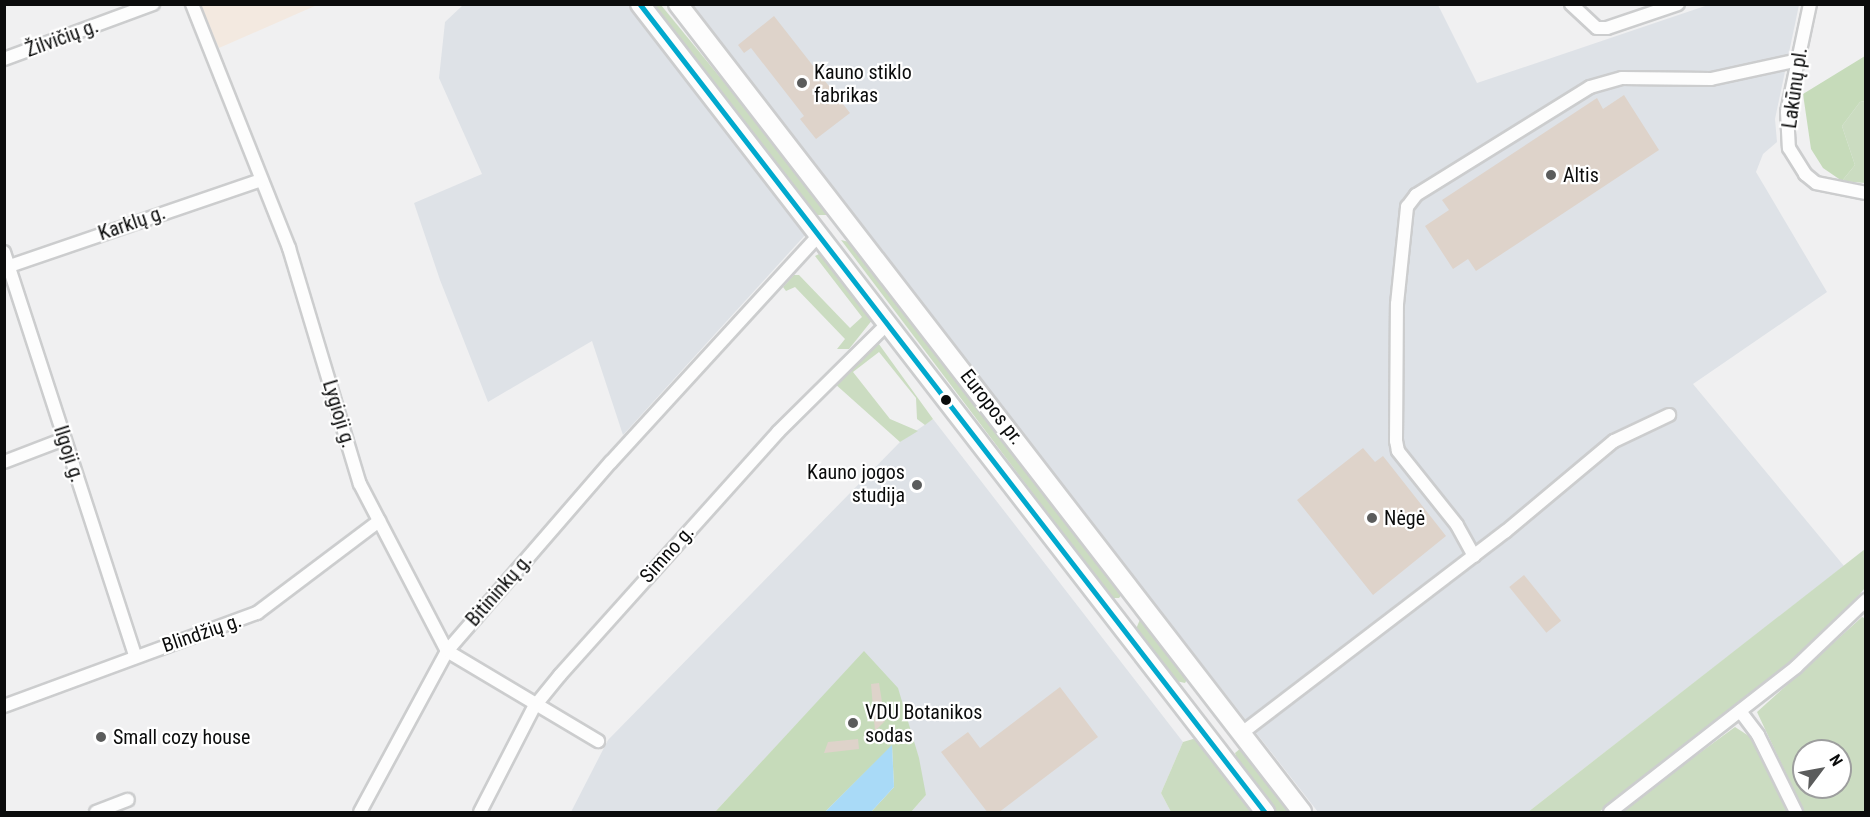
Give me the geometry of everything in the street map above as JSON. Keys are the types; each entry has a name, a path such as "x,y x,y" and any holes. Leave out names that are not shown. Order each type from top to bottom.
{"main road":[{"name":"Europos pr.","path":"640,4 889,322 1265,813"},
{"name":"Europos pr.","path":"678,4 1243,732 1302,813"},
{"path":"820,234 833,226 859,235"},
{"path":"1117,618 1141,600"},
{"path":"1219,751 1243,732"}],"street":[{"name":"Žilvičių g.","path":"4,59 153,4"},
{"name":"Lygioji g.","path":"192,4 290,248 360,484 447,651 534,707 597,741"},
{"path":"1572,4 1597,28 1607,28 1678,4"},
{"name":"Lakūnų pl.","path":"1809,4 1786,132 1796,163 1829,189 1866,193"},
{"path":"1474,556 1457,525 1398,451 1396,441 1396,304 1407,207 1416,195 1590,87 1622,78 1711,79 1798,60"},
{"name":"Karklų g.","path":"7,267 261,180"},
{"name":"Bitininkų g.","path":"360,813 447,651 624,448 820,234"},
{"name":"Ilgoji g.","path":"4,252 135,656"},
{"name":"Simno g.","path":"480,813 534,707 778,432 889,322"},
{"path":"1243,732 1474,556 1614,441 1669,415"},
{"path":"4,462 64,439"},
{"name":"Blindžių g.","path":"4,706 135,656 256,614 379,521"},
{"path":"1610,813 1826,642 1866,600"},
{"path":"1740,711 1797,813"},
{"path":"96,813 128,800"}],"shaded area":[{"path":"199,5 317,5 219,48"},
{"path":"463,5 631,5 807,233 623,435 592,341 488,402 440,280 414,203 482,174 439,78 445,22"},
{"path":"687,5 1438,5 1477,83 1708,5 1799,5 1775,119 1777,142 1763,154 1756,172 1827,292 1693,384 1844,566 1528,812 1318,812"},
{"path":"933,419 1183,742 1161,793 1171,812 911,812 926,795 864,652 715,812 571,812 608,740 900,442"}],"green space":[{"path":"650,5 661,5 826,207 826,215 817,215"},
{"path":"1865,56 1865,101 1860,102 1842,126 1855,165 1842,181 1823,168 1811,149 1803,94"},
{"path":"1865,101 1865,183 1842,181 1855,165 1842,126 1860,102"},
{"path":"841,240 849,242 950,374 999,426 1123,593 1119,598 1112,598"},
{"path":"823,252 873,319 849,349 837,349 845,339 795,287 786,291 783,287 794,275 799,275 850,328 862,317 815,256"},
{"path":"876,340 933,419 925,425 917,419 916,398 879,352 853,372 890,419 918,431 900,442 834,383"},
{"path":"1865,549 1865,588 1822,637 1784,668 1599,812 1528,812"},
{"path":"1141,617 1189,676 1185,683 1176,681 1136,629"},
{"path":"1862,617 1866,619 1865,812 1804,812 1798,799 1852,799 1852,739 1792,739 1792,786 1757,712"},
{"name":"VDU Botanikos sodas","path":"864,651 898,688 919,758 926,795 911,812 871,812 894,787 892,746 825,812 715,812"},
{"path":"1735,727 1752,738 1789,812 1619,812"},
{"path":"1193,739 1199,741 1255,812 1171,812 1161,793 1183,742"},
{"path":"1242,747 1293,812 1276,812 1237,759 1235,753"}],"water":[{"path":"892,745 894,787 871,812 825,812"}],"building":[{"name":"Kauno stiklo fabrikas","path":"774,16 850,113 816,139 800,119 804,116 751,48 744,53 738,45"},
{"name":"Altis","path":"1624,95 1659,150 1476,271 1468,259 1453,269 1425,226 1449,210 1442,200 1597,98 1603,109"},
{"name":"Nėgė","path":"1363,448 1375,462 1383,456 1446,536 1373,595 1297,500"},
{"path":"1524,575 1561,621 1546,633 1509,587"},
{"path":"879,683 885,721 875,731 871,684"},
{"path":"1060,687 1098,737 998,813 988,813 941,752 968,732 980,748"},
{"path":"858,739 859,749 824,753 828,742"}],"transit line":[{"path":"640,4 1265,812"}],"place":[{"name":"Kauno stiklo fabrikas","path":"802,83"},
{"name":"Altis","path":"1551,175"},
{"name":"Kauno jogos studija","path":"917,485"},
{"name":"Nėgė","path":"1372,518"},
{"name":"VDU Botanikos sodas","path":"853,723"},
{"name":"Small cozy house","path":"101,737"}]}
